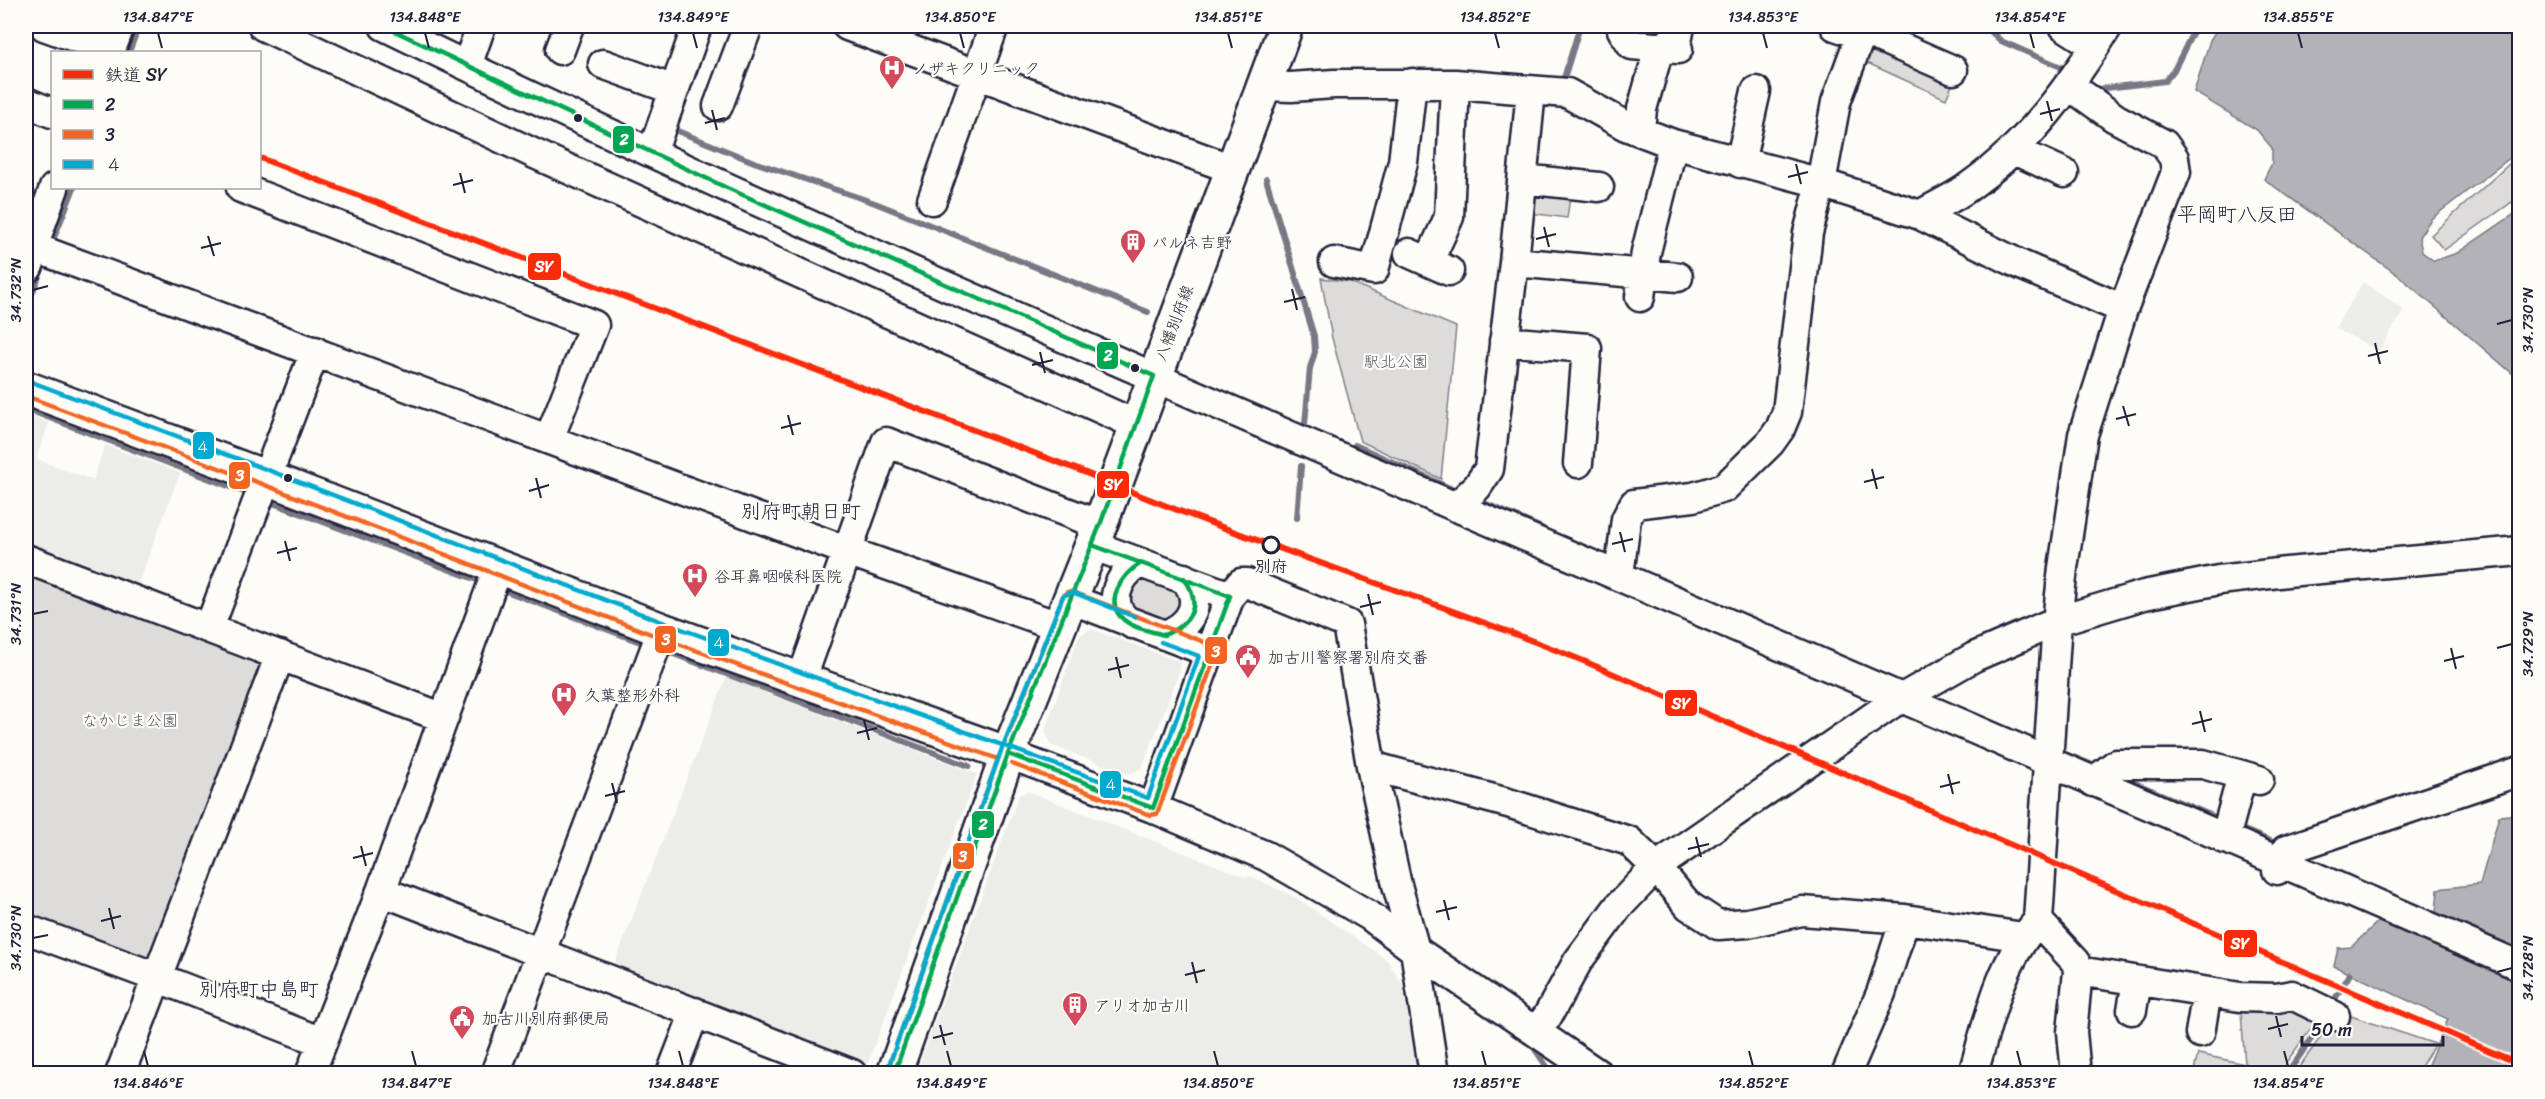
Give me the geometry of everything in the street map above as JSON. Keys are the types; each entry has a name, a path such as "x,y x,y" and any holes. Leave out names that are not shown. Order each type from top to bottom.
{"main road":[{"name":"八幡別府線","path":"894,1074 1008,754 1096,535 1286,26"},
{"path":"26,388 265,477 493,581 657,643 801,681 1008,754"}],"street":[{"path":"44,26 114,43"},
{"path":"263,26 535,154 1137,425"},
{"path":"384,26 652,153 1003,311 1346,461 1903,698 2225,839 2278,866 2371,902 2520,966"},
{"path":"467,66 481,26"},
{"path":"652,153 697,26"},
{"path":"718,106 748,26"},
{"path":"847,26 909,36 975,73 1232,169"},
{"path":"943,186 975,73 993,26"},
{"path":"1623,26 1622,30 1632,45 1659,49 1686,37"},
{"path":"1920,215 1970,187 2014,150 2070,86 2101,36 2064,26"},
{"path":"1619,576 1626,519 1634,504 1693,497 1724,488 1770,443 1780,429 1787,412 1808,233 1821,183 1836,102 1857,28 1953,70"},
{"path":"1640,131 1642,109 1659,49"},
{"path":"603,64 674,90"},
{"path":"1263,86 1455,84 1493,80 1532,90 1567,93 1626,126 1673,144 1821,183 1920,215 2021,265 2123,309"},
{"path":"1334,262 1374,270 1403,162 1412,83"},
{"path":"1429,262 1449,217 1455,84"},
{"path":"1973,1074 1997,993 2030,929 2047,762 2057,621 2083,435 2123,309 2176,172 2174,158 2164,144 2115,118 2070,86"},
{"path":"1456,507 1477,487 1489,469 1532,90"},
{"path":"26,102 51,113"},
{"path":"1740,163 1748,104"},
{"path":"1642,285 1646,252 1673,144"},
{"path":"2014,150 2064,173"},
{"path":"1523,179 1599,187"},
{"path":"54,189 36,253 315,351 847,551 1064,613 1132,624 1209,652"},
{"path":"243,189 594,325 549,439"},
{"path":"1514,262 1642,285 1678,277"},
{"path":"1504,341 1587,348 1578,463"},
{"path":"210,628 265,477 315,351"},
{"path":"801,681 886,442 1096,535 1141,563 1230,596"},
{"path":"1536,1031 1547,1017 1578,961 1618,908 1656,867 1890,705 1974,657 2057,621 2144,595 2219,580 2520,551"},
{"path":"26,559 444,718"},
{"path":"1132,624 1123,619 1116,608 1116,596 1118,584 1125,572 1141,563"},
{"path":"1164,635 1183,627 1192,610 1194,599 1192,588 1184,578"},
{"path":"310,1074 381,891 493,581"},
{"path":"1153,808 1230,596 1241,583 1247,583 1347,624 1371,766 1397,885 1415,950 1434,1074"},
{"path":"495,1074 657,643"},
{"path":"120,1074 280,655"},
{"path":"1008,754 1153,808 1275,861 1370,916 1415,950 1598,1074"},
{"path":"2093,782 2116,764 2203,764 2251,778 2225,839"},
{"path":"1371,766 1508,803 1629,841 1656,867 1689,906 1718,925 1748,923 1802,910 2030,929 2076,962 2078,971 2072,1032 2076,1074"},
{"path":"2278,866 2286,850 2520,771"},
{"path":"381,891 852,1074"},
{"path":"1846,1074 1881,993 1905,919"},
{"path":"26,929 322,1042"},
{"path":"2078,971 2240,997 2277,998 2292,995 2336,1016"},
{"path":"2132,1010 2137,981"},
{"path":"2200,1033 2207,992"},
{"path":"671,1074 695,1012"}],"shaded area":[{"path":"2219,26 2496,26 2519,43 2519,151 2431,219 2419,237 2422,252 2434,261 2457,253 2519,211 2519,379 2399,276 2264,179 2272,163 2272,148 2257,130 2194,92 2210,40"},
{"path":"2363,282 2404,310 2379,351 2335,328"},
{"path":"26,414 49,423 36,459 93,480 105,445 180,473 135,592 26,551"},
{"path":"1091,629 1179,661 1180,670 1142,768 1128,774 1051,745 1045,730 1079,636"},
{"path":"726,678 977,774 866,1068 612,970"},
{"path":"1027,791 1245,877 1252,877 1297,898 1387,960 1403,986 1417,1073 916,1073 1019,795"},
{"path":"2519,814 2519,1073 2424,1073 2448,1019 2334,966 2338,948 2351,947 2384,916 2435,924 2438,889 2480,884 2499,816"}],"green space":[{"path":"1865,43 1956,76 1946,99 1861,60"},
{"path":"2519,155 2519,197 2444,250 2431,235"},
{"path":"1541,187 1571,190 1567,218 1530,213 1531,195"},
{"name":"駅北公園","path":"1321,278 1350,282 1456,327 1441,479 1360,441 1332,338"},
{"name":"なかじま公園","path":"26,568 258,656 263,671 151,957 141,961 26,921"},
{"path":"1148,574 1181,594 1179,611 1162,622 1129,609 1126,584"},
{"path":"2240,1000 2322,1014 2287,1061 2282,1073 2193,1074 2198,1054 2245,1064"},
{"path":"2339,1012 2435,1044 2417,1073 2294,1074"}],"waterway":[{"path":"129,51 139,26"},
{"path":"1557,80 1564,78 1580,26"},
{"path":"1985,26 2001,41 2061,67"},
{"path":"2092,87 2098,89 2165,81 2174,70 2196,26"},
{"path":"670,128 754,162 875,203 1148,312"},
{"path":"1266,179 1314,336 1315,352 1310,368 1304,435"},
{"path":"51,245 74,189"},
{"path":"26,309 42,269"},
{"path":"26,409 252,495"},
{"path":"1355,445 1452,489"},
{"path":"1297,518 1301,466"},
{"path":"265,500 485,583"},
{"path":"1482,502 1542,528"},
{"path":"498,588 648,645"},
{"path":"663,650 969,766"},
{"path":"2063,753 2098,767"},
{"path":"2118,776 2222,820"},
{"path":"2237,827 2275,843"},
{"path":"2335,999 2350,974"},
{"path":"2287,1074 2320,1026"},
{"path":"1532,1045 1552,1074"}],"rail line":[{"name":"SY","path":"261,158 1081,471 1206,521 1460,613 1586,662 2520,1064"}],"transit line":[{"name":"2","path":"384,26 727,188 1154,376 1100,525 1008,754 894,1074"},
{"name":"４","path":"29,381 268,470 665,623 1148,798 1199,656 1161,642"},
{"name":"3","path":"26,396 659,637 998,759 887,1071"},
{"name":"2","path":"1008,754 1153,808 1230,596 1092,545"},
{"name":"2","path":"1141,563 1122,581 1115,597 1118,613 1124,620 1138,628 1164,635 1188,619 1192,612 1193,597 1184,578"},
{"name":"3","path":"1004,745 1063,596 1067,592 1073,592 1212,645 1216,649 1216,655 1157,814 1150,815 1012,764"},
{"name":"４","path":"887,1071 1001,751 1063,596 1072,592 1135,617"}],"place":[{"name":"ノザキクリニック","path":"892,91"},
{"name":"パルネ吉野","path":"1133,265"},
{"name":"別府","path":"1271,545"},
{"name":"谷耳鼻咽喉科医院","path":"695,599"},
{"name":"加古川警察署別府交番","path":"1248,680"},
{"name":"久葉整形外科","path":"564,718"},
{"name":"アリオ加古川","path":"1075,1028"},
{"name":"加古川別府郵便局","path":"462,1041"}],"district":[{"name":"平岡町八反田","path":"2237,214"},
{"name":"別府町朝日町","path":"801,511"},
{"name":"別府町中島町","path":"259,989"}]}
